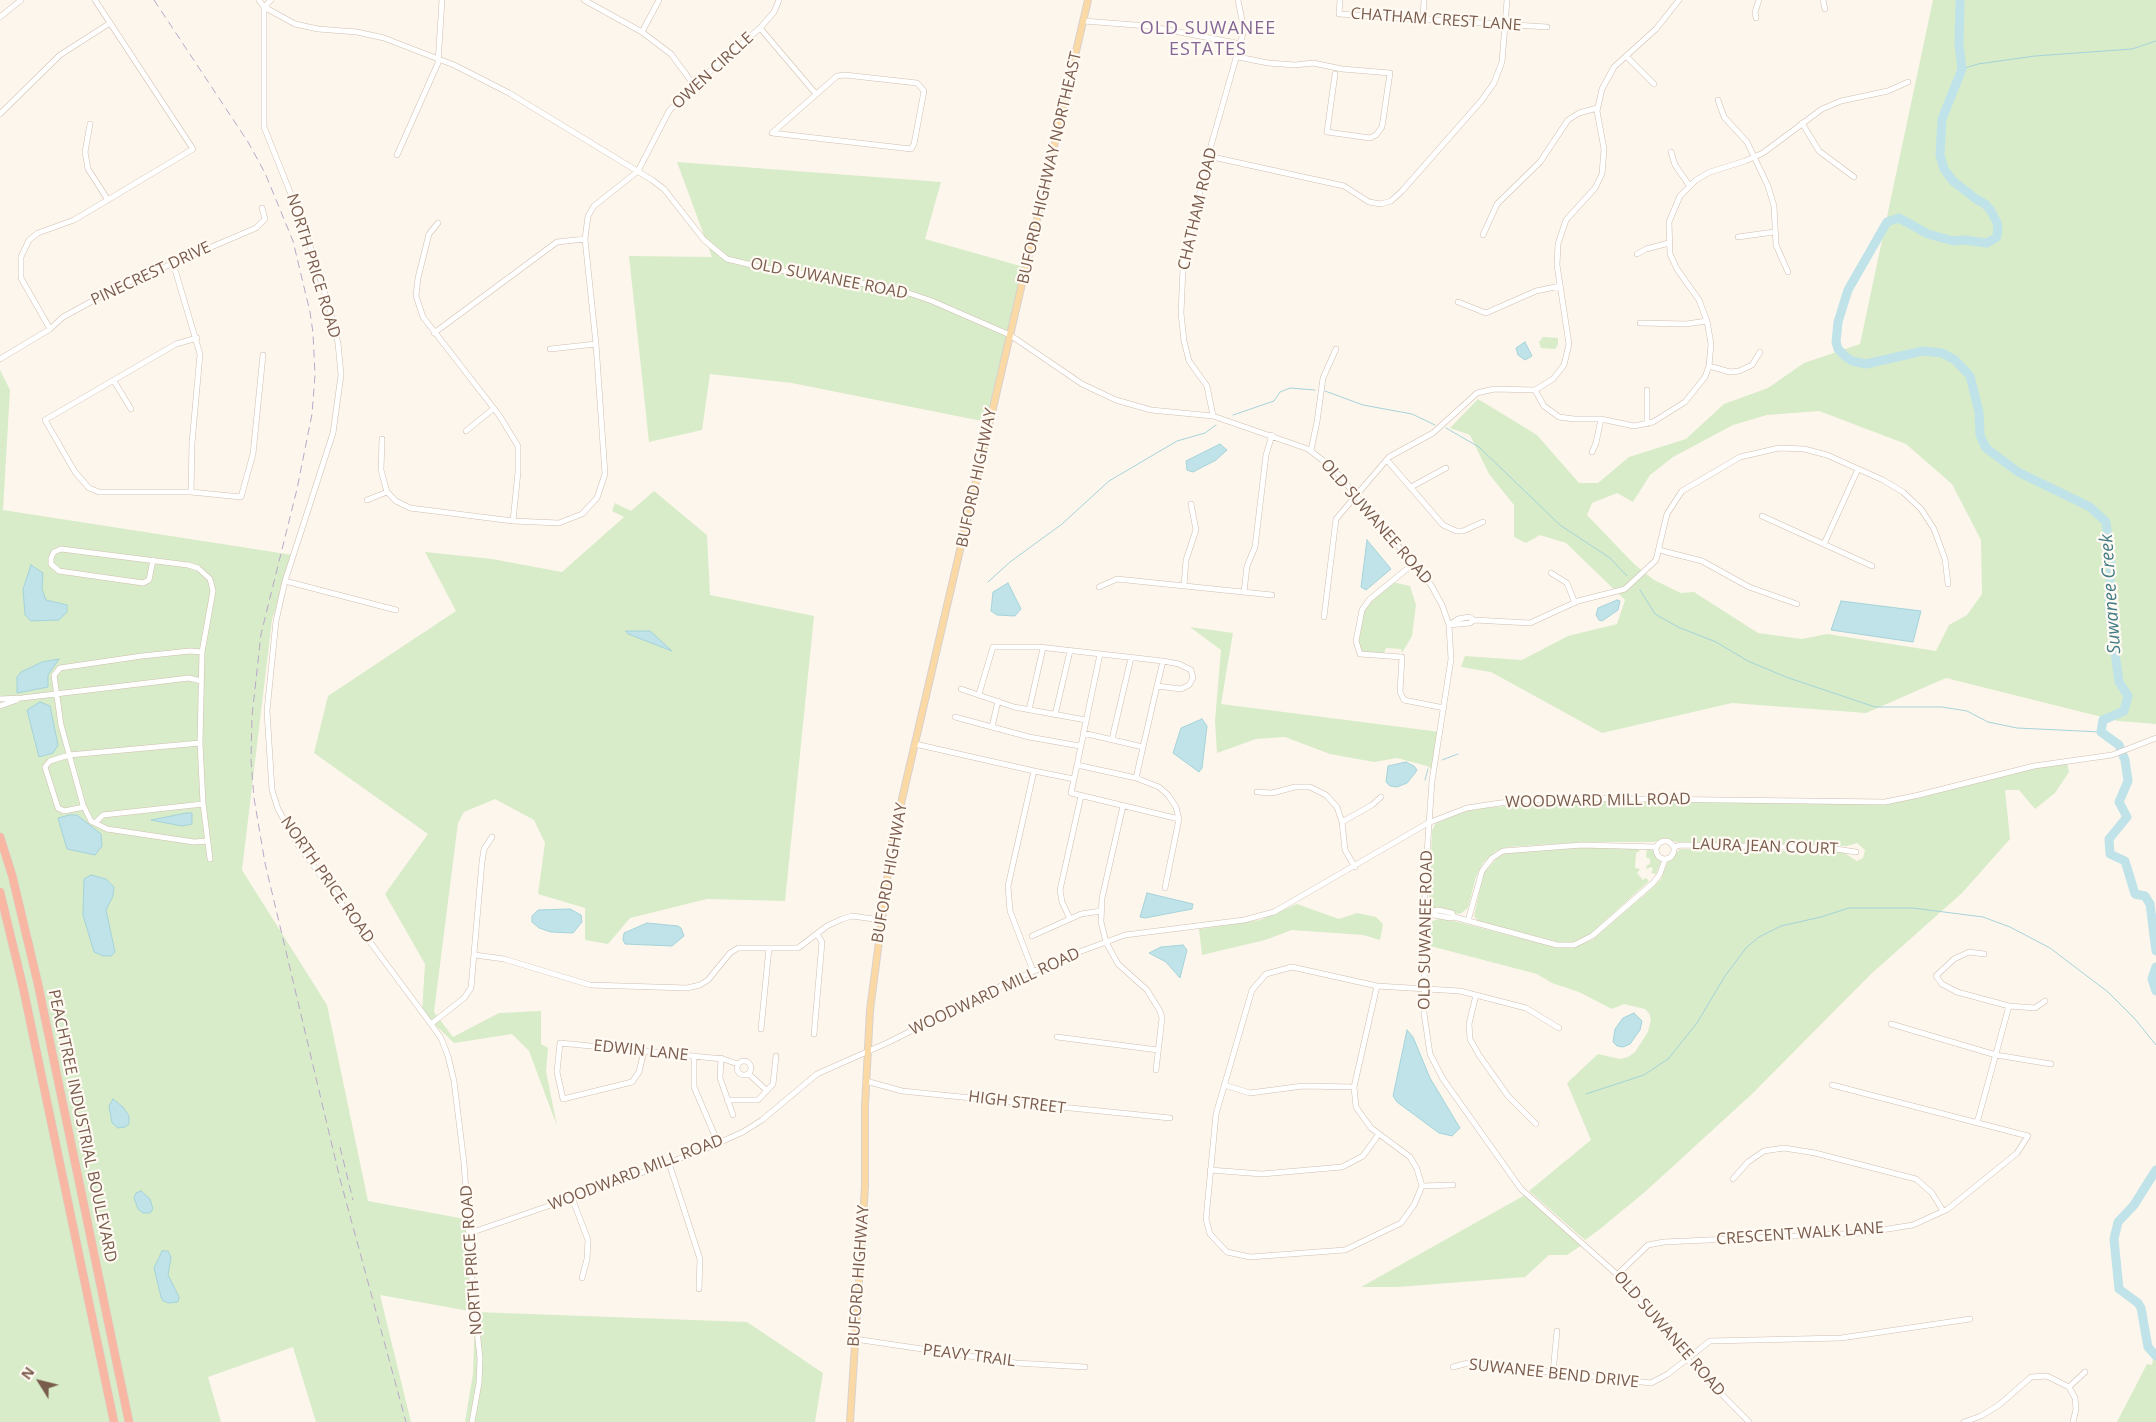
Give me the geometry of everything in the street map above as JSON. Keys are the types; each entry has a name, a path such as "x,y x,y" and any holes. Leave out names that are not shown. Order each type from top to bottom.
{"highway":[{"name":"PEACHTREE INDUSTRIAL BOULEVARD","path":"0,837 12,875 38,984 129,1422"},
{"name":"PEACHTREE INDUSTRIAL BOULEVARD","path":"0,892 23,988 114,1422"}],"main road":[{"name":"BUFORD HIGHWAY NORTHEAST","path":"1010,335 1088,0"},
{"name":"BUFORD HIGHWAY","path":"850,1422 865,1186 866,1081 870,1010 880,920 892,842 946,618 1010,335"}],"street":[{"path":"0,17 21,0"},
{"path":"50,329 21,278 21,257 30,240 38,233 74,220 193,149 95,0"},
{"path":"259,0 264,7 271,0"},
{"path":"397,155 439,59 442,0"},
{"path":"584,0 642,32 671,54 694,85"},
{"path":"642,32 659,0"},
{"name":"OWEN CIRCLE","path":"638,171 654,135 669,111 694,85 760,28 774,12 779,0"},
{"name":"CHATHAM ROAD","path":"1213,416 1207,386 1194,370 1186,351 1181,313 1183,268 1208,156 1241,44 1244,24 1238,0"},
{"name":"CHATHAM CREST LANE","path":"1340,0 1339,14 1547,27"},
{"path":"1423,19 1424,0"},
{"path":"1208,156 1344,186 1369,202 1381,204 1391,201 1402,192 1482,100 1494,83 1502,62 1507,0"},
{"path":"1324,617 1335,522 1340,513 1387,460 1397,451 1433,433 1466,400 1477,393 1494,389 1535,390 1556,376 1567,356 1568,339 1556,254 1561,230 1573,210 1595,188 1603,169 1604,149 1597,108 1607,77 1626,56 1656,29 1678,0"},
{"path":"1756,18 1755,12 1759,0"},
{"path":"1823,0 1825,10"},
{"name":"OLD SUWANEE ROAD","path":"264,7 295,24 318,29 357,32 384,38 476,75 638,171 664,189 704,240 727,259 760,267 897,289 932,301 1010,335 1076,380 1116,400 1152,410 1213,416 1311,450 1334,468 1436,592 1449,625 1451,651 1428,824 1424,913 1424,989 1426,1034 1430,1054 1443,1079 1521,1189 1618,1274 1649,1308 1687,1359 1749,1422"},
{"name":"NORTH PRICE ROAD","path":"264,7 264,128 304,227 330,310 338,343 341,374 333,433 285,581 276,621 269,678 268,746 272,790 278,809 298,845 431,1024 448,1056 454,1081 470,1233 472,1280 480,1359 479,1384 472,1422"},
{"path":"1084,21 1148,26 1241,44"},
{"path":"0,114 60,55 110,24"},
{"path":"760,28 816,94"},
{"path":"1626,56 1654,84"},
{"path":"1238,57 1269,63 1295,65 1313,63 1342,69 1390,73 1382,127 1376,135 1370,138 1327,132 1335,74"},
{"path":"845,74 917,83 924,91 914,144 911,149 890,148 772,133 816,94 837,76 845,74"},
{"path":"1535,390 1542,403 1559,417 1569,419 1601,419 1630,425 1647,424 1677,409 1690,399 1702,382 1709,366 1711,344 1707,321 1696,295 1673,261 1669,243 1669,222 1673,208 1689,185 1710,172 1755,157 1773,147 1802,123 1834,104 1888,91 1908,82"},
{"path":"1718,100 1724,117 1745,139 1773,199 1774,232 1777,249 1788,272"},
{"path":"1483,235 1497,204 1540,162 1568,120 1579,113 1597,108"},
{"path":"1802,123 1819,151 1854,177"},
{"path":"90,124 85,152 88,169 108,200"},
{"path":"1670,152 1675,165 1689,185"},
{"path":"382,439 381,470 387,492 410,508 514,521 559,523 582,514 597,498 605,474 596,344 585,239 588,216 594,206 638,171"},
{"name":"PINECREST DRIVE","path":"2,358 50,329 63,317 120,286 256,228 265,218 262,208"},
{"path":"438,223 429,234 418,278 416,296 423,318 494,409 518,446 514,521"},
{"path":"1738,237 1774,232"},
{"path":"434,333 557,242 585,239"},
{"path":"1637,254 1645,249 1669,243"},
{"path":"173,263 197,338 200,354 192,443 191,492"},
{"path":"1458,302 1486,312 1536,291 1560,286"},
{"path":"1640,323 1686,324 1707,321"},
{"path":"197,338 176,344 45,420 75,472 89,488 99,492 191,492 241,497 253,454 263,355"},
{"path":"550,349 596,344"},
{"path":"1311,450 1323,378 1336,349"},
{"path":"1709,366 1736,372 1752,364 1760,352"},
{"path":"114,380 131,409"},
{"path":"1647,390 1647,424"},
{"path":"466,431 494,409"},
{"path":"1592,452 1601,419"},
{"path":"1244,592 1247,566 1255,547 1266,455 1272,435"},
{"path":"1449,625 1470,623 1474,620 1530,623 1574,602 1625,589 1653,563 1659,550 1666,514 1677,496 1688,487 1740,457 1769,449 1799,448 1827,455 1897,488 1926,515 1941,544 1948,584"},
{"path":"1387,460 1411,487 1436,520 1448,528 1463,531 1483,522"},
{"path":"1411,487 1446,468"},
{"path":"1824,544 1858,469"},
{"path":"367,500 387,492"},
{"path":"1184,586 1186,560 1196,530 1192,504"},
{"path":"1762,516 1872,566"},
{"path":"153,560 149,580 143,583 60,571 51,564 54,552 61,549 153,560 198,568 210,579 213,591 202,652 200,743 203,804 210,859"},
{"path":"1659,550 1702,561 1753,589 1797,604"},
{"path":"1413,564 1370,599 1362,610 1356,641 1360,654 1402,657 1400,692 1404,700 1444,708"},
{"path":"1551,573 1567,584 1574,602"},
{"path":"1099,587 1117,579 1272,595"},
{"path":"285,581 396,610"},
{"path":"979,694 993,647 1043,648 1163,661 1180,664 1191,670 1193,678 1189,685 1181,689 1157,686"},
{"path":"1029,710 1043,648"},
{"path":"202,652 190,651 142,656 60,668 54,675 61,725 69,755 84,807 87,815 94,823 107,829 194,842 208,841"},
{"path":"1055,715 1070,651"},
{"path":"1100,654 1071,793 1179,819"},
{"path":"1112,740 1131,658"},
{"path":"1136,778 1163,661"},
{"path":"0,699 189,678 201,681"},
{"path":"961,689 1029,710 1086,720"},
{"path":"0,706 22,698"},
{"path":"992,727 998,701"},
{"path":"955,717 1029,737 1080,746"},
{"path":"1083,733 1143,747"},
{"name":"WOODWARD MILL ROAD","path":"470,1233 669,1163 718,1143 762,1120 817,1074 868,1052 1033,971 1125,935 1260,917 1274,912 1428,824 1451,813 1482,805 1560,798 1885,802 2034,766 2116,754 2156,739"},
{"path":"84,807 64,811 58,808 46,767 50,761 69,755 200,743"},
{"path":"915,744 1074,779"},
{"path":"1077,765 1136,778 1160,787 1168,795 1176,808 1179,819 1165,888"},
{"path":"1033,971 1018,936 1007,898 1034,770"},
{"path":"1257,792 1272,793 1295,787 1310,788 1326,795 1337,807 1342,822 1345,850 1355,867"},
{"path":"1070,919 1062,902 1060,890 1081,796"},
{"path":"1342,822 1381,797"},
{"path":"94,823 103,815 203,804"},
{"path":"1123,806 1101,911 1106,942 1118,964 1147,990 1158,1004 1162,1018 1156,1070"},
{"path":"431,1024 464,998 471,988 482,862 484,849 492,836"},
{"name":"LAURA JEAN COURT","path":"1468,921 1482,871 1492,858 1504,851 1582,845 1657,847 1666,841 1674,847 1684,845 1829,848 1856,852"},
{"path":"1424,913 1450,918 1454,917 1557,945 1577,944 1592,936 1653,883 1660,874 1665,859 1658,855 1657,847"},
{"name":"LAURA JEAN COURT","path":"1665,859 1672,856 1674,847"},
{"path":"1032,936 1092,911 1101,911"},
{"path":"475,955 504,959 590,984 687,988 700,985 708,980 730,953 738,948 798,948 827,926 852,916 880,920"},
{"path":"814,1034 822,942 817,934"},
{"path":"761,1029 769,948"},
{"path":"1984,954 1969,952 1954,959 1936,976 1942,984 1957,992 2009,1006 2035,1008 2045,1001"},
{"path":"1377,986 1354,1087 1356,1107 1366,1124 1410,1157 1417,1169 1422,1186 1414,1205 1401,1223 1345,1250 1250,1257 1228,1252 1210,1234 1206,1219 1216,1114 1252,990 1266,974 1292,967 1377,986 1460,991 1526,1008 1559,1028"},
{"path":"1476,995 1468,1024 1470,1039 1478,1055 1508,1096 1536,1124"},
{"path":"1978,1123 2009,1006"},
{"path":"1891,1024 1996,1055 2052,1064"},
{"path":"1057,1037 1158,1050"},
{"name":"EDWIN LANE","path":"644,1051 639,1072 632,1082 563,1099 557,1072 560,1043 721,1058 738,1064 744,1061 748,1062 751,1068 749,1074"},
{"path":"694,1056 694,1087 718,1143"},
{"path":"727,1100 753,1101 773,1084 776,1056"},
{"path":"721,1058 720,1078 733,1115"},
{"name":"EDWIN LANE","path":"738,1064 739,1073 749,1074 766,1090"},
{"name":"HIGH STREET","path":"866,1081 902,1091 1170,1118"},
{"path":"1224,1085 1250,1092 1303,1086 1354,1087"},
{"name":"CRESCENT WALK LANE","path":"1618,1274 1648,1245 1664,1242 1862,1233 1913,1225 1943,1211 2018,1153 2028,1136 1832,1085"},
{"path":"1210,1170 1262,1174 1342,1167 1363,1156 1379,1134"},
{"path":"1733,1179 1748,1162 1764,1151 1784,1148 1815,1153 1916,1179 1932,1192 1943,1211"},
{"path":"669,1163 700,1259 700,1288"},
{"path":"1422,1186 1453,1185"},
{"path":"572,1198 588,1240 587,1259 582,1278"},
{"name":"SUWANEE BEND DRIVE","path":"1453,1367 1468,1363 1651,1383 1668,1374 1710,1341 1841,1338 1970,1319"},
{"path":"1553,1372 1557,1331"},
{"name":"PEAVY TRAIL","path":"855,1339 1008,1362 1085,1367"},
{"path":"2069,1387 2085,1372"},
{"path":"1964,1422 1981,1416 1998,1405 2032,1377 2047,1376 2069,1387 2076,1409 2073,1422"}],"green space":[{"path":"1933,0 2156,0 2156,724 2118,721 1946,678 1866,713 1732,703 1602,733 1491,672 1461,667 1465,656 1522,660 1568,636 1617,624 1625,600 1566,543 1540,535 1526,543 1514,537 1514,505 1489,474 1470,435 1450,428 1478,399 1537,435 1579,483 1598,483 1629,457 1686,439 1724,404 1768,388 1804,363 1860,344","holes":["1819,411 1906,444 1952,484 1981,540 1982,594 1967,615 1949,625 1936,651 1827,634 1802,639 1758,633 1694,592 1681,593 1654,580 1634,564 1587,515 1592,503 1617,493 1633,502 1650,475 1673,457 1733,425 1767,415"]},
{"path":"677,162 941,182 925,239 1024,267 987,422 792,383 710,374 702,430 649,442 629,256 712,257"},
{"path":"1543,337 1558,338 1558,345 1555,349 1541,348 1539,342"},
{"path":"0,370 10,390 3,510 293,555 272,620 242,870 327,1005 368,1201 470,1220 476,1312 747,1322 823,1373 815,1422 465,1422 473,1373 475,1312 380,1295 411,1422 316,1422 293,1347 208,1377 221,1422 0,1422"},
{"path":"654,491 707,535 710,595 814,616 785,901 707,899 630,918 608,944 585,940 585,908 538,894 545,843 534,820 495,799 464,812 458,823 434,1012 453,1037 499,1013 541,1011 541,1044 548,1048 546,1071 557,1126 529,1051 512,1034 454,1043 422,1012 425,964 385,894 428,834 314,753 328,696 456,611 425,552 492,559 562,572 624,517 612,511 615,503 631,511"},
{"path":"1392,582 1410,586 1416,605 1412,636 1402,653 1401,649 1386,648 1384,653 1362,653 1358,640 1362,614 1369,601"},
{"path":"1190,627 1233,633 1221,704 1440,732 1435,772 1427,766 1397,758 1374,762 1330,754 1285,737 1256,739 1217,753 1215,721 1221,650"},
{"path":"2067,763 2069,772 2055,793 2035,809 2019,790 2005,790 2010,839 1962,893 1871,974 1752,1094 1646,1191 1600,1229 1585,1240 1529,1191 1591,1140 1567,1083 1598,1054 1620,1059 1628,1057 1635,1052 1648,1032 1651,1019 1649,1013 1645,1009 1624,1004 1612,1009 1579,992 1552,983 1537,974 1430,946 1432,921 1442,918 1559,948 1571,948 1592,940 1649,891 1661,879 1668,861 1680,849 1843,852 1857,861 1863,858 1865,850 1857,843 1847,846 1676,842 1666,839 1653,842 1586,842 1508,847 1496,851 1483,863 1476,877 1468,908 1460,914 1433,908 1429,903 1432,831 1435,824 1459,813 1482,808 1582,800 1878,804 1907,800 2037,767"},
{"path":"1580,848 1637,848 1640,851 1636,853 1635,868 1640,869 1637,873 1643,880 1646,878 1649,881 1589,935 1576,942 1562,943 1479,922 1474,916 1483,874 1498,857 1509,852"},
{"path":"1647,848 1654,850 1661,862 1656,874 1651,873 1653,869 1651,867 1647,869 1646,866 1650,864 1650,859 1646,857"},
{"path":"1297,904 1339,919 1357,913 1376,917 1383,924 1380,940 1363,935 1292,930 1265,940 1202,955 1199,929 1260,920"},
{"path":"1525,1195 1582,1245 1567,1255 1549,1255 1525,1277 1398,1287 1361,1287"},
{"path":"2154,1354 2156,1356 2156,1422 2117,1422 2147,1364 2152,1365"}],"water":[{"path":"1525,342 1532,356 1525,360 1518,355 1516,348"},
{"path":"1220,444 1227,450 1216,460 1193,472 1187,470 1186,461"},
{"path":"1367,540 1391,569 1366,590 1361,587"},
{"path":"31,565 43,573 42,589 46,600 67,605 67,612 59,620 31,621 25,615 23,589"},
{"path":"1008,583 1021,609 1015,616 997,615 991,611 993,592"},
{"path":"1617,600 1620,601 1618,610 1602,621 1599,620 1596,615 1598,608"},
{"path":"1841,601 1921,611 1913,642 1831,630"},
{"path":"626,631 650,631 672,651 628,634"},
{"path":"59,659 48,675 48,687 17,693 17,677 21,672 42,662"},
{"path":"40,702 50,706 58,745 53,753 39,757 27,710"},
{"path":"1202,719 1207,726 1202,768 1199,772 1173,753 1181,728"},
{"path":"1406,762 1414,766 1417,770 1415,773 1407,783 1397,787 1390,786 1386,782 1388,766"},
{"path":"192,813 192,824 182,826 151,820"},
{"path":"77,815 101,834 102,846 95,855 67,849 58,818"},
{"path":"91,875 106,879 114,887 113,896 106,910 115,952 111,956 103,956 94,952 83,915 84,879"},
{"path":"1147,893 1193,904 1192,909 1145,918 1140,917"},
{"path":"570,909 581,915 582,922 573,933 551,932 539,928 532,922 532,916 538,910"},
{"path":"647,923 678,926 681,928 684,936 672,946 625,944 623,940 624,933"},
{"path":"1183,945 1187,950 1180,978 1166,962 1149,953 1161,947"},
{"path":"1634,1013 1642,1021 1640,1030 1630,1044 1623,1047 1617,1046 1613,1042 1615,1029 1623,1018"},
{"path":"1407,1030 1413,1037 1430,1078 1460,1128 1452,1136 1439,1133 1397,1102 1393,1096"},
{"path":"113,1099 123,1107 129,1116 129,1124 125,1127 118,1128 112,1123 109,1106"},
{"path":"141,1191 150,1199 153,1209 150,1213 143,1213 138,1209 134,1198 136,1193"},
{"path":"162,1251 168,1251 171,1257 168,1275 179,1297 178,1302 169,1303 163,1301 161,1297 154,1268"}],"waterway":[{"name":"Suwanee Creek","path":"1960,0 1959,45 1962,69 1942,119 1940,155 1944,169 1953,181 1985,204 1991,211 1998,225 1997,237 1987,243 1964,240 1953,241 1928,234 1899,218 1887,222 1848,290 1838,322 1836,342 1838,349 1846,357 1852,361 1866,364 1923,351 1942,353 1955,360 1970,376 1979,412 1980,435 1986,448 2018,472 2090,507 2106,522 2111,563 2109,608 2119,682 2128,696 2124,711 2103,720 2101,732 2119,745 2125,760 2128,781 2119,802 2127,817 2109,839 2110,854 2125,861 2135,894 2145,896 2150,904 2156,951"},
{"path":"1962,69 1978,64 2035,56 2132,49 2156,41"},
{"path":"1233,415 1274,401 1280,392 1290,388 1315,390"},
{"path":"1325,391 1363,405 1412,414 1435,425"},
{"path":"988,582 1010,562 1062,524 1109,481 1177,441 1205,433 1216,425"},
{"path":"1446,428 1479,447 1560,525 1610,558 1627,576"},
{"path":"1640,590 1655,614 1678,627 1716,642 1748,661 1786,677 1875,707 1942,707 1967,711 1988,722 2017,728 2101,732"},
{"path":"1442,760 1458,754"},
{"path":"1425,780 1428,769"},
{"path":"1586,1094 1644,1075 1668,1059 1697,1023 1725,976 1746,948 1759,937 1781,926 1821,917 1849,908 1913,908 1983,917 2010,927 2050,948 2108,992 2135,1019 2156,1045"},
{"name":"Suwanee Creek","path":"2156,967 2152,979 2156,991"},
{"name":"Suwanee Creek","path":"2156,1170 2134,1205 2118,1222 2114,1239 2119,1289 2138,1303 2141,1308 2148,1347 2156,1356"}],"railway":[{"path":"154,0 248,142 265,173 293,241 310,312 315,375 312,414 297,489 261,634 252,716 251,760 254,798 265,863 340,1179 406,1422"},
{"path":"340,1147 353,1200"}],"district":[{"name":"OLD SUWANEE ESTATES","path":"1208,39"}]}
